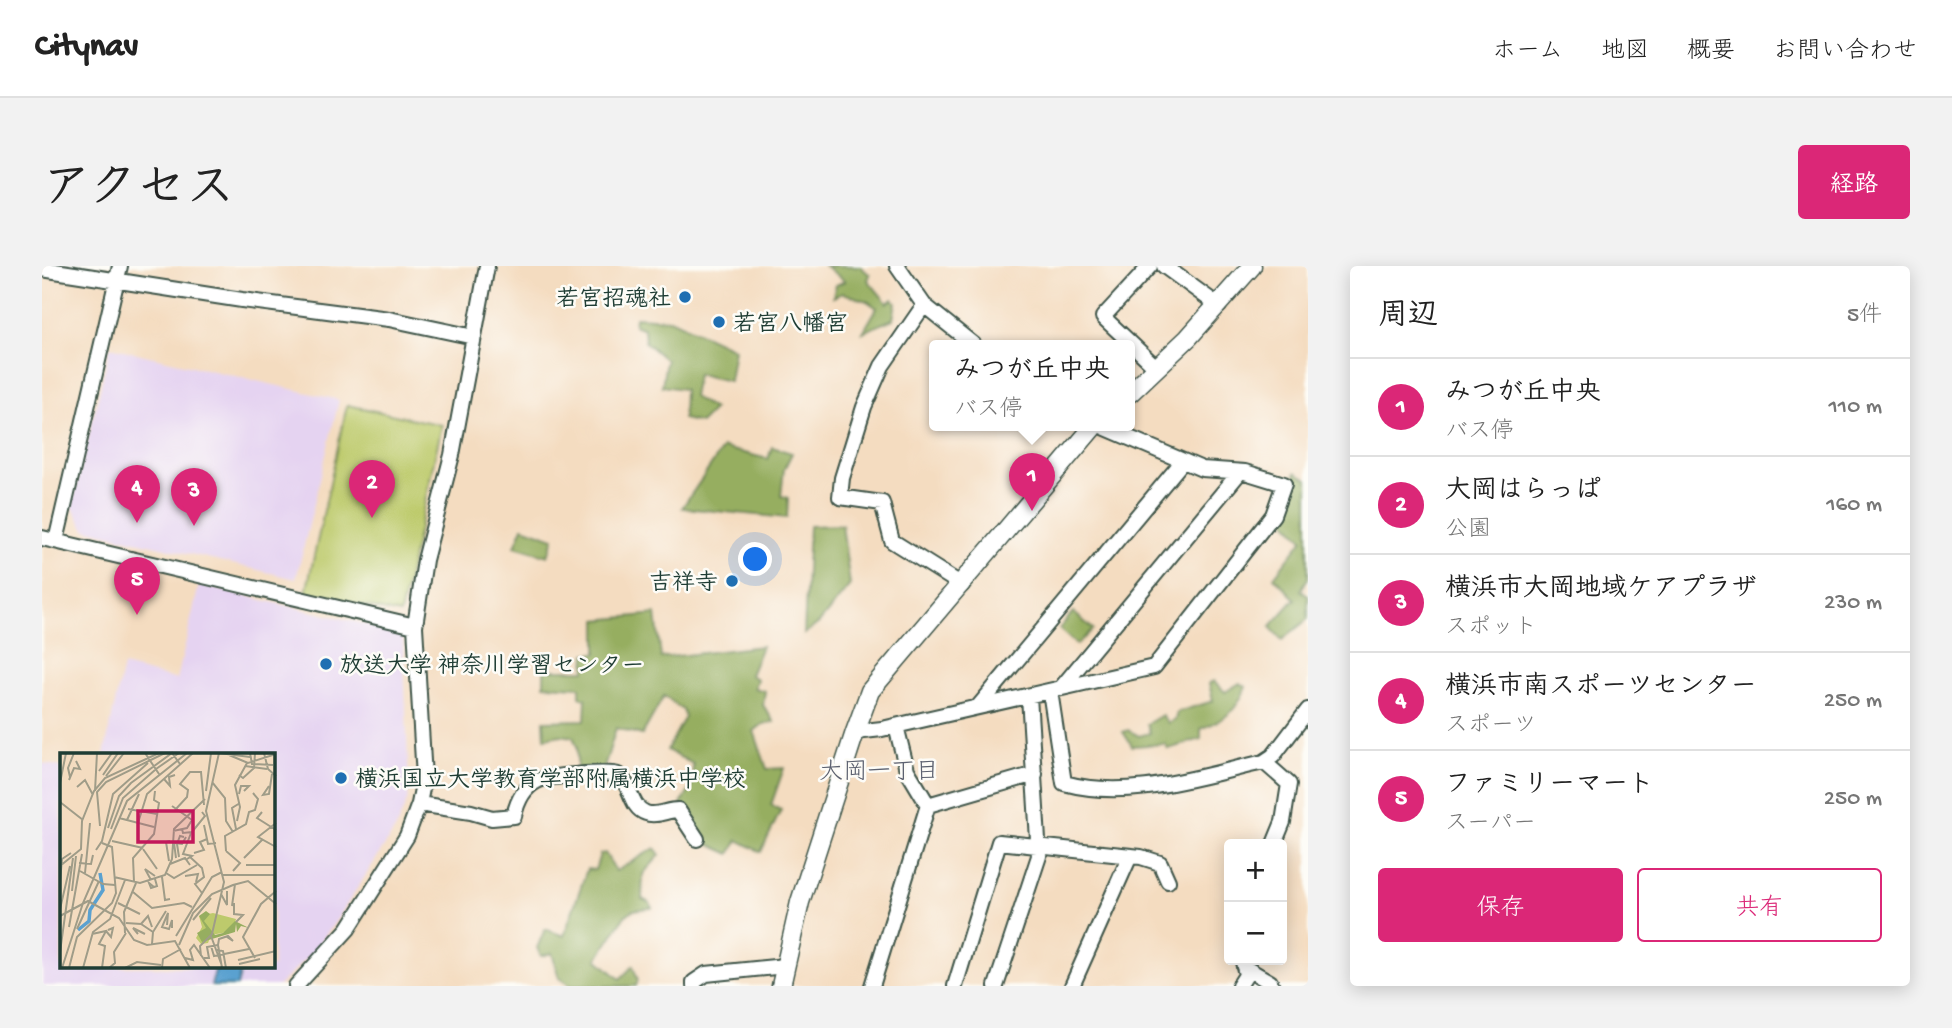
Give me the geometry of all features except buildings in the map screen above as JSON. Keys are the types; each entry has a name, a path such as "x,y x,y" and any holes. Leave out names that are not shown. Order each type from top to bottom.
{"street":[{"path":"121,266 49,540 415,626"},
{"path":"296,986 348,929 407,836 419,804 424,778 415,626 425,561 452,455 487,266"},
{"path":"897,266 924,305 968,340"},
{"path":"1127,340 1103,317 1150,266"},
{"path":"1164,266 1219,306"},
{"path":"1135,388 1219,306 1252,266"},
{"path":"42,269 389,319 474,337"},
{"path":"924,305 877,376 864,407 842,478 840,497 883,503 892,541 962,585"},
{"path":"1135,347 1157,368"},
{"path":"781,986 800,902 870,691 1092,431"},
{"path":"855,732 896,726 1154,667 1273,515 1284,484 1240,472 1202,469 1111,431"},
{"path":"978,707 1183,461"},
{"path":"1240,472 1055,690 1065,783 1118,790 1264,762 1273,756 1308,710"},
{"path":"996,986 1039,856 1029,696"},
{"path":"872,986 928,805 907,770 896,726"},
{"path":"1264,762 1289,784 1283,822 1276,839"},
{"path":"419,804 492,818 514,816 518,800 536,781 611,773 622,779 638,808 645,813 654,815 678,810 697,839"},
{"path":"928,805 1035,775"},
{"path":"955,986 999,842 1130,856 1160,863 1168,881"},
{"path":"1072,986 1130,856"},
{"path":"1239,986 1246,975 1244,965"},
{"path":"1246,965 1272,986"},
{"path":"694,986 694,982 706,974 785,966"}],"shaded area":[{"path":"110,347 339,400 296,579 85,529 72,506"},
{"name":"横浜国立大学教育学部附属横浜中学校","path":"199,585 395,631 403,639 409,789 396,828 313,952 278,986 42,986 42,763 60,767 60,968 275,968 275,753 104,753 123,666 177,680"}],"green space":[{"path":"825,266 860,266 870,275 868,280 887,303 893,299 896,302 893,319 863,332 877,308 867,301 843,293 833,297 836,285 845,281"},
{"path":"635,317 670,319 734,349 729,381 697,374 693,397 714,409 700,423 683,419 684,389 662,386 666,360 645,342 644,329 634,325"},
{"path":"347,405 442,425 400,614 306,593"},
{"path":"772,447 792,453 784,469 781,496 788,498 787,518 682,508 723,448 768,459"},
{"path":"1296,472 1308,479 1308,578 1301,590 1308,596 1308,619 1282,640 1270,627 1295,599 1274,577 1303,539 1281,517"},
{"path":"842,525 850,585 819,623 804,634 809,526"},
{"path":"523,527 554,538 548,556 515,546"},
{"path":"1073,612 1093,629 1077,645 1059,629"},
{"path":"656,614 661,658 762,646 750,675 757,679 754,688 765,691 763,705 774,722 763,724 754,731 767,769 784,768 771,805 781,810 761,852 738,840 730,854 706,843 681,804 692,787 693,764 667,750 685,717 683,710 664,696 642,735 616,728 604,768 577,770 577,747 573,737 561,735 545,738 544,721 585,720 586,699 580,697 580,687 544,685 544,670 585,670 586,654 597,653 597,620"},
{"path":"1214,681 1225,692 1240,683 1246,687 1229,714 1201,729 1201,739 1168,749 1165,744 1132,746 1123,732 1128,730 1139,736 1150,733 1147,724 1162,715 1168,723 1175,719 1177,712 1213,701 1209,683"},
{"path":"655,848 660,855 643,874 642,899 650,903 652,908 633,910 625,916 597,959 620,979 633,966 638,980 636,986 571,986 559,978 552,953 541,956 537,948 545,929 564,936 587,869 595,870 600,854 605,853 616,871"}],"water":[{"path":"216,968 242,968 237,986 211,986"}],"place":[{"name":"若宮招魂社","path":"685,297"},
{"name":"若宮八幡宮","path":"719,322"},
{"name":"みつが丘中央","path":"1032,511"},
{"name":"大岡はらっぱ","path":"372,518"},
{"name":"横浜市南スポーツセンター","path":"137,523"},
{"name":"横浜市大岡地域ケアプラザ","path":"194,526"},
{"name":"吉祥寺","path":"732,581"},
{"name":"ファミリーマート","path":"137,615"},
{"name":"放送大学 神奈川学習センター","path":"326,664"},
{"name":"横浜国立大学教育学部附属横浜中学校","path":"341,778"}],"district":[{"name":"大岡一丁目","path":"879,770"}]}
